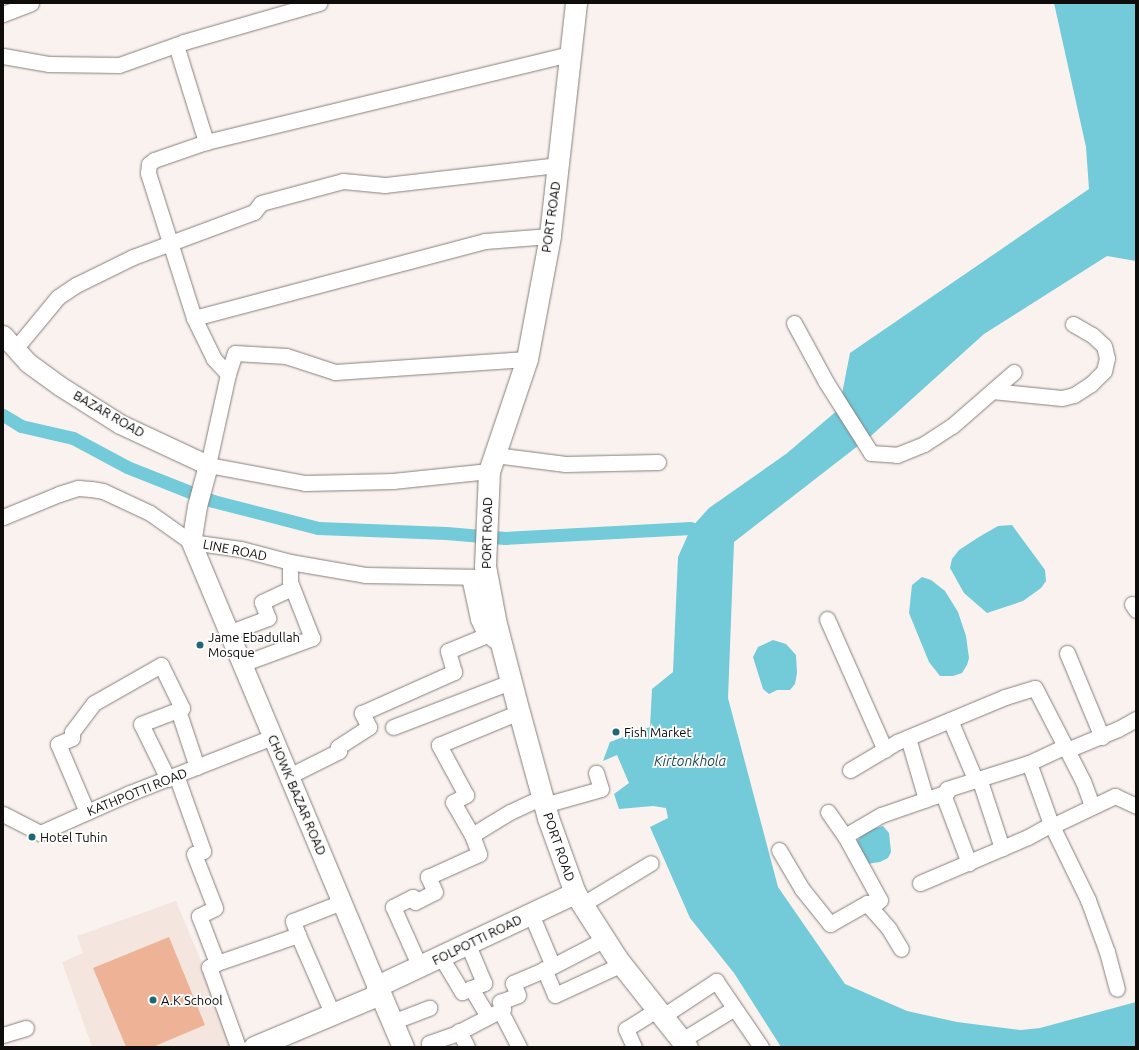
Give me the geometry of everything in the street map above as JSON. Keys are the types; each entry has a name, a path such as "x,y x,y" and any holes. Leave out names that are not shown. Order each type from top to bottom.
{"main road":[{"name":"PORT ROAD","path":"576,3 550,236 527,359 492,463 480,573 494,640 510,682 543,801 579,898 622,964 685,1044"},
{"name":"FOLPOTTI ROAD","path":"254,1047 333,1015 420,967 531,914 579,898"},
{"name":"CHOWK BAZAR ROAD","path":"378,990 403,1047"}],"street":[{"path":"3,14 32,3"},
{"path":"3,56 39,63 100,67 134,62 176,45 319,3"},
{"path":"176,45 206,142"},
{"path":"228,374 214,359 194,318 148,173 149,164 154,160 206,142 570,54"},
{"path":"9,342 58,297 81,282 169,243 254,212 261,203 343,181 385,185 558,165"},
{"path":"194,318 485,240 550,236"},
{"path":"794,323 826,382 871,453 897,455 924,444 952,426 1014,372"},
{"path":"992,391 1062,398 1074,395 1091,384 1104,371 1107,358 1104,346 1092,335 1073,324"},
{"name":"BAZAR ROAD","path":"9,342 27,362 60,386 120,424 208,464"},
{"path":"191,542 201,486 208,464 228,374 235,353 286,356 335,372 527,359"},
{"path":"208,464 305,483 393,481 492,463 565,464 658,462"},
{"name":"LINE ROAD","path":"3,517 58,494 78,488 104,490 150,513 191,542 241,549 290,562 365,575 480,573"},
{"name":"CHOWK BAZAR ROAD","path":"191,542 378,990"},
{"path":"242,664 312,638 292,588 290,562"},
{"path":"228,633 268,618 262,602 292,588"},
{"path":"827,619 885,750"},
{"path":"289,776 339,751 338,747 369,728 362,712 454,672 448,651 494,640"},
{"path":"1067,653 1102,737"},
{"path":"87,812 58,744 72,738 72,732 94,703 161,665 182,708 142,724 172,777 203,851 194,854 215,908 199,916 217,963"},
{"path":"393,727 510,682"},
{"path":"850,770 908,738 1005,697 1035,688 1084,782 1092,806"},
{"path":"178,710 197,767"},
{"path":"420,967 393,907 412,897 414,902 435,892 428,877 479,854 472,835 453,802 466,795 439,745 519,712"},
{"path":"845,836 881,815 943,794 948,792 947,789 977,778 1029,763 1066,748 1102,737 1136,719"},
{"path":"950,720 977,778 1002,848"},
{"name":"KATHPOTTI ROAD","path":"3,814 40,833 87,812 272,737"},
{"path":"908,738 926,799"},
{"path":"1029,763 1052,825 1088,900 1107,952 1117,989"},
{"path":"472,835 510,812 543,801 601,789 596,773"},
{"path":"943,794 969,863"},
{"path":"920,883 969,863 1092,806 1118,796 1136,806"},
{"path":"828,812 845,836 880,900 871,908"},
{"path":"779,850 802,889 830,924 867,903 889,929 901,949"},
{"path":"579,898 651,863"},
{"path":"333,1015 312,961 298,935 293,921 342,902"},
{"path":"531,914 555,994 622,964"},
{"path":"238,1047 209,967 298,935"},
{"path":"430,1047 429,1043 459,1031 503,1009 500,1002 518,995 513,983 548,968 605,939"},
{"path":"441,957 462,992 484,983 468,945"},
{"path":"634,1047 626,1029 660,1012 716,980 734,1009 761,1047"},
{"path":"471,988 494,1013 519,1047"},
{"path":"392,1022 429,1008"},
{"path":"685,1044 734,1009"},
{"path":"3,1044 3,1036 26,1028"},
{"path":"459,1031 467,1047"}],"shaded area":[{"path":"176,901 237,1047 153,1047 205,1025 94,968 126,1047 92,1047 62,962 83,953 77,936"},
{"path":"169,937 205,1025 153,1047 126,1047 93,968"}],"water":[{"name":"Kirtonkhola","path":"1054,3 1136,3 1136,261 1107,256 984,334 872,435 734,542 728,698 778,887 845,984 907,1011 957,1022 1021,1030 1040,1028 1136,1002 1136,1047 781,1047 734,973 690,918 650,827 668,818 666,808 653,806 619,809 614,794 629,783 617,755 603,761 610,742 650,727 652,689 673,672 678,557 691,528 709,508 786,454 839,409 850,353 1089,189 1086,147"},
{"path":"1012,525 1045,570 1046,581 1041,588 1023,601 987,613 964,593 950,568 952,559 959,550 998,526"},
{"path":"922,577 931,580 945,591 958,612 966,636 969,658 962,673 953,676 940,676 929,662 909,613 912,585"},
{"path":"773,640 786,644 796,655 797,673 795,684 790,690 777,690 769,694 763,689 753,657 758,647"},
{"path":"883,826 889,833 891,852 888,858 880,862 867,864 858,849 857,841 865,831"}],"waterway":[{"path":"3,415 21,426 73,438 127,467 213,501 318,528 446,533 505,538 691,528"}],"place":[{"name":"Jame Ebadullah Mosque","path":"200,645"},
{"name":"Fish Market","path":"616,732"},
{"name":"Hotel Tuhin","path":"32,837"},
{"name":"A.K School","path":"153,1000"}]}
